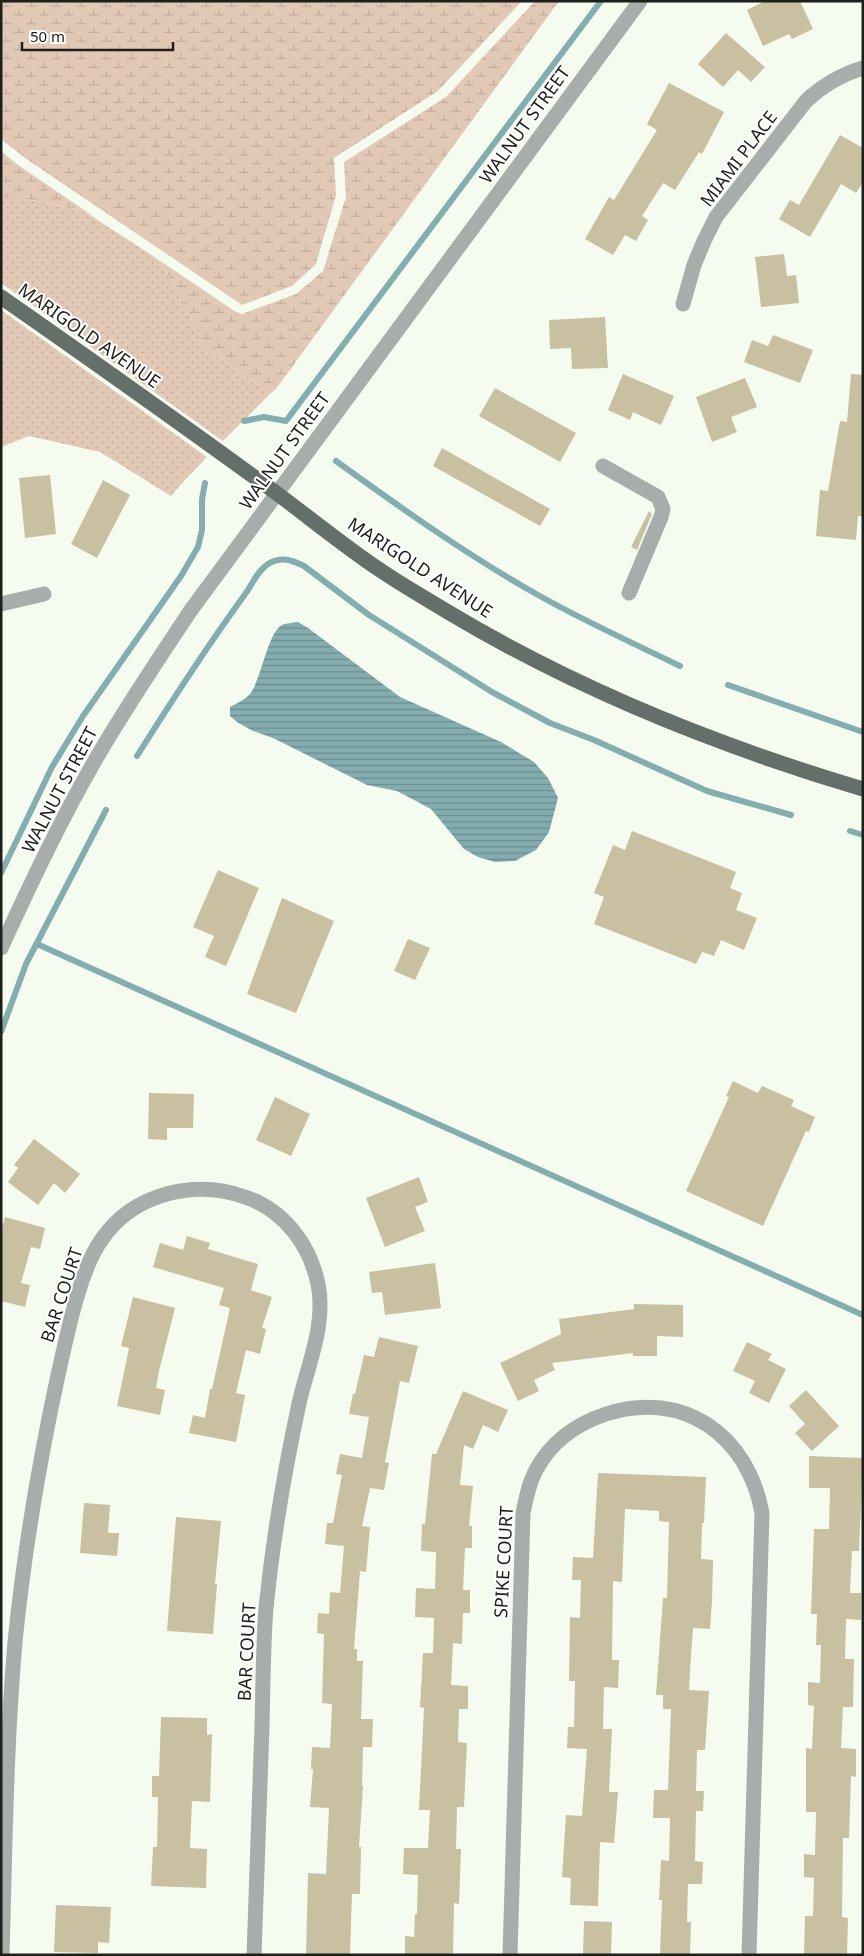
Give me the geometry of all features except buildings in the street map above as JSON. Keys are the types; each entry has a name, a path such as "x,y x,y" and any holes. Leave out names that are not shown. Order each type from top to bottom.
{"main road":[{"name":"MARIGOLD AVENUE","path":"1,297 276,493 379,569 450,613 531,658 674,725 766,759 863,788"}],"street":[{"name":"WALNUT STREET","path":"1,948 57,830 98,755 143,681 191,610 276,493 640,1"},
{"name":"MIAMI PLACE","path":"683,304 694,265 716,217 806,101 820,88 836,78 863,68"},
{"path":"603,466 658,497 663,509 629,593"},
{"path":"1,604 44,594"},
{"name":"BAR COURT","path":"2,1955 10,1709 15,1640 28,1537 49,1418 64,1350 92,1256 104,1236 119,1219 138,1206 159,1196 184,1190 212,1189 226,1190 252,1199 286,1223 296,1233 308,1254 319,1289 320,1313 317,1337 300,1400 280,1504 266,1610 254,1955"},
{"name":"SPIKE COURT","path":"510,1955 523,1513 526,1498 537,1469 566,1434 592,1418 621,1409 651,1407 680,1412 694,1417 707,1424 727,1440 750,1473 756,1486 762,1513 749,1955"}],"green space":[{"path":"1,1 522,1 438,91 334,158 336,195 316,264 292,286 242,305 25,158 1,139"},
{"path":"535,1 559,1 276,389 270,394 204,347 188,311 163,265 150,254 236,312 242,314 296,294 323,271 346,197 344,162 446,97"},
{"path":"1,151 18,165 99,220 82,210 15,197 1,197"},
{"path":"1,197 15,197 82,210 150,254 163,265 188,311 204,347 270,394 223,441 1,283"},
{"path":"1,310 207,457 171,496 100,452 29,436 1,447"}],"water":[{"path":"298,622 400,697 501,742 534,762 548,778 558,798 549,832 536,850 515,861 495,862 478,857 464,849 431,809 397,791 367,785 273,738 253,731 230,716 230,707 246,698 254,687 277,629 284,624"}],"waterway":[{"path":"244,421 264,417 286,421 601,1"},
{"path":"336,461 435,531 512,580 573,614 680,666"},
{"path":"1,873 52,767 83,716 181,576 198,547 202,530 202,499 205,483"},
{"path":"137,756 257,575 268,564 277,560 286,560 304,566 369,615 492,692 550,723 594,740 707,791 791,815"},
{"path":"728,685 863,732"},
{"path":"1,1032 26,964 106,810"},
{"path":"850,831 863,835"},
{"path":"37,944 863,1315"}]}
